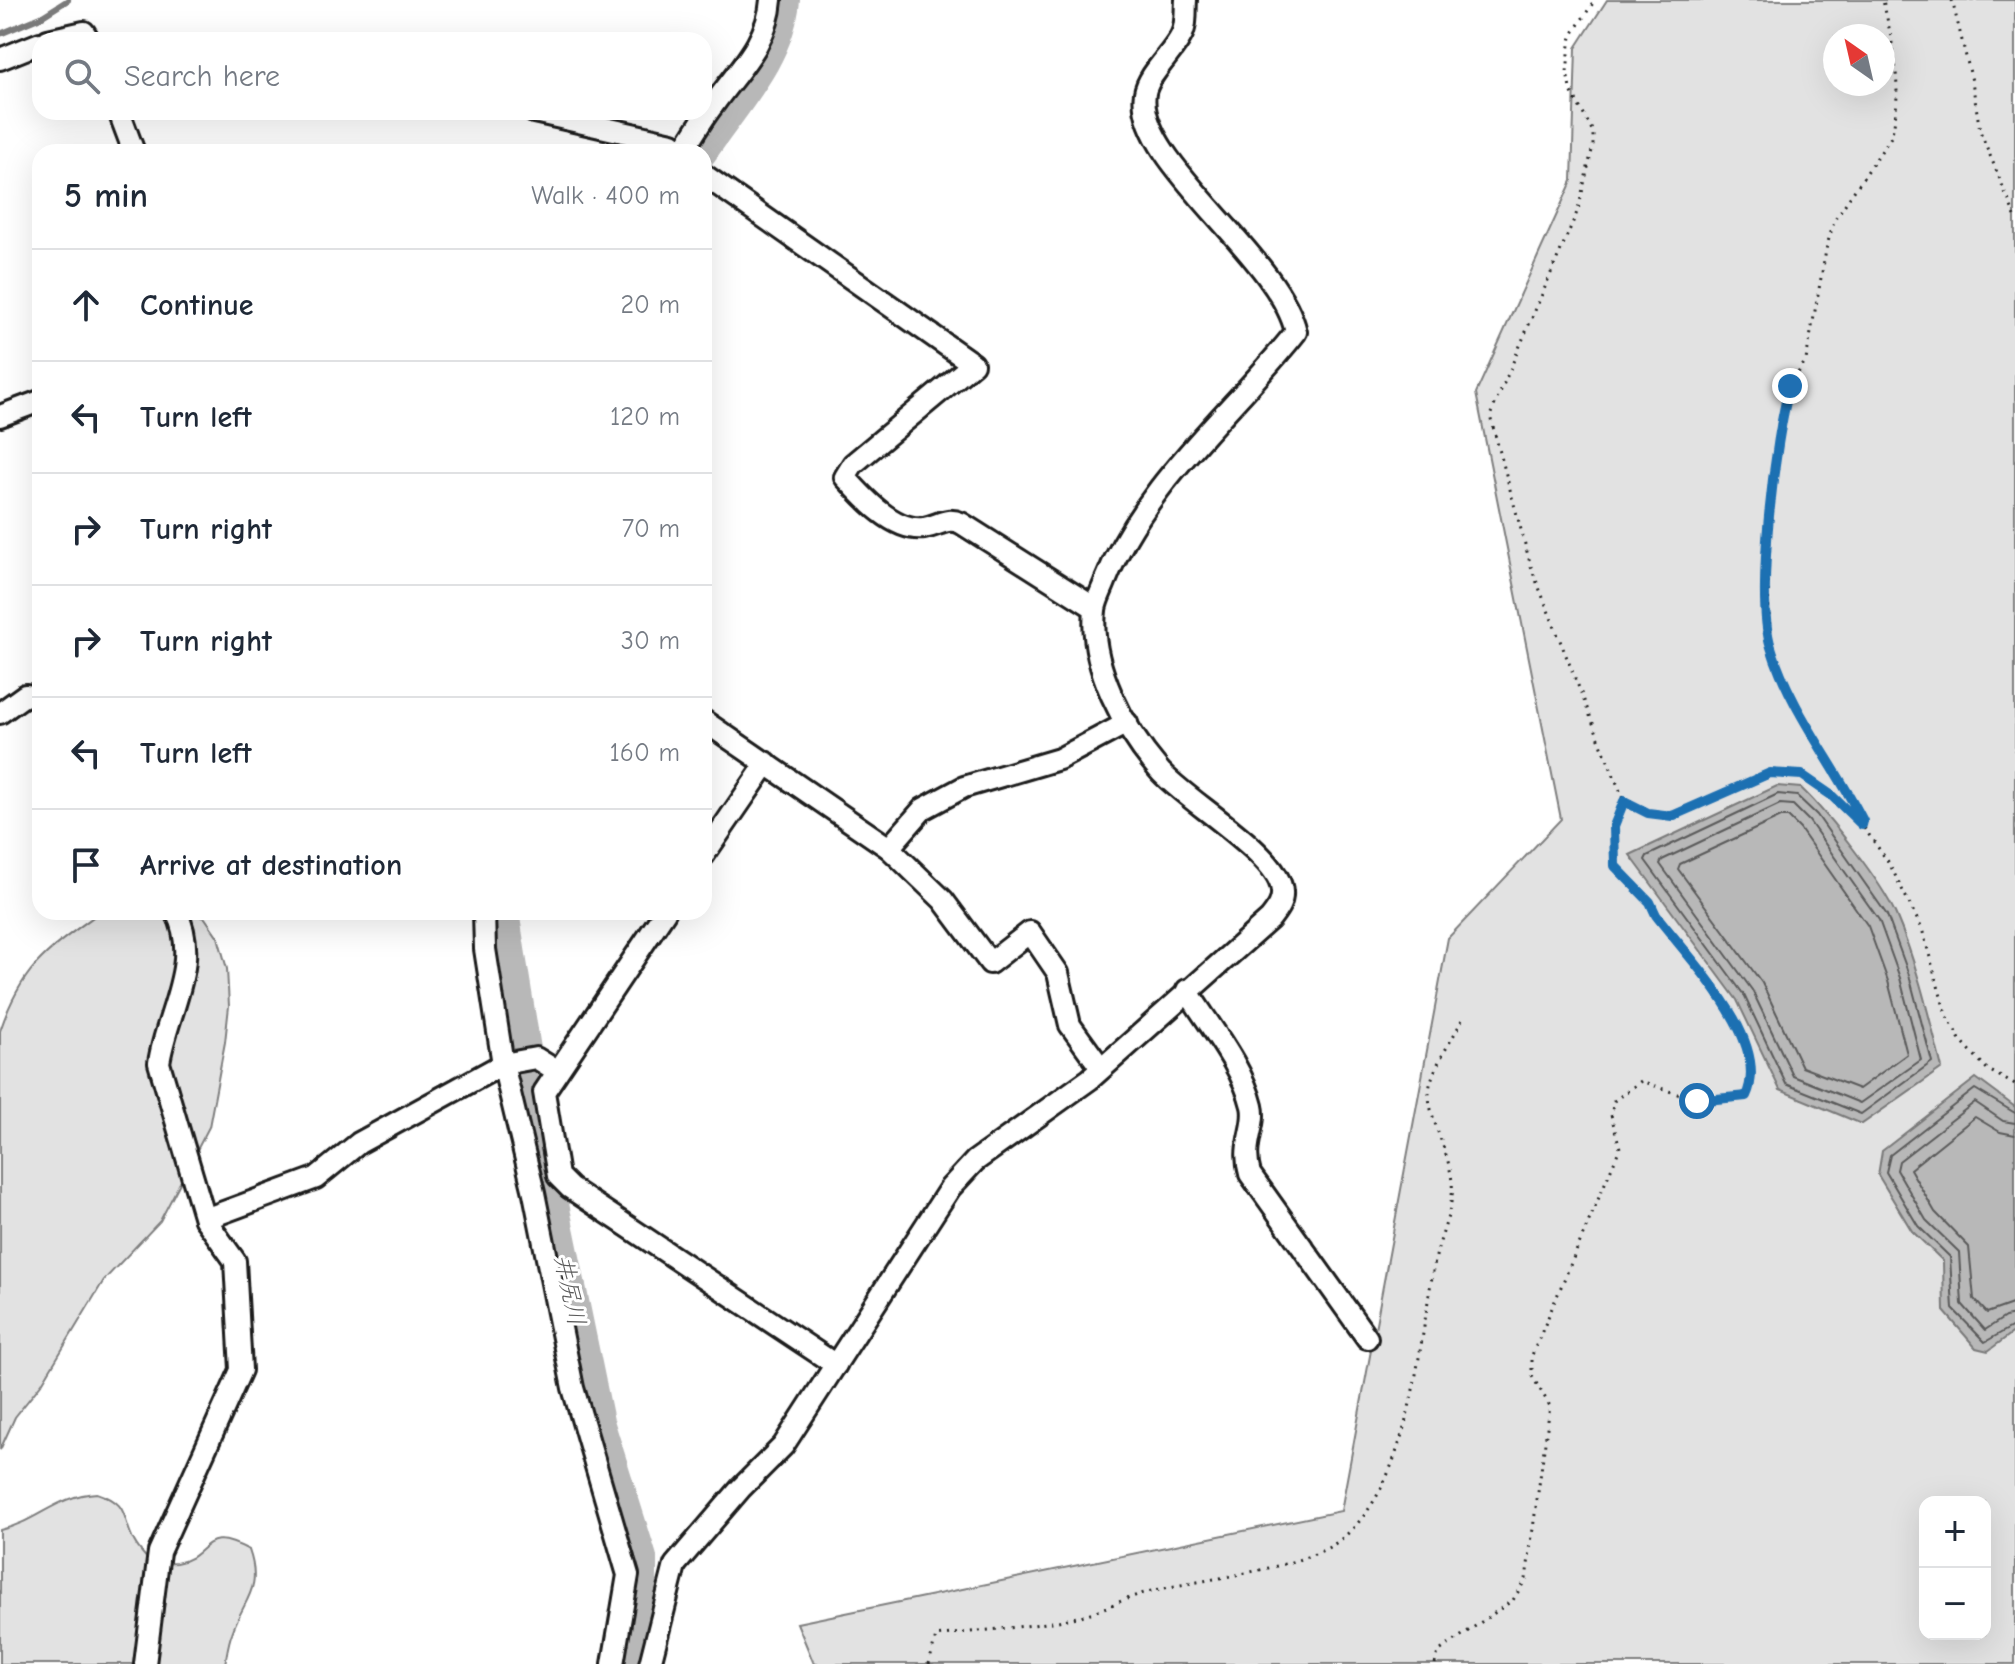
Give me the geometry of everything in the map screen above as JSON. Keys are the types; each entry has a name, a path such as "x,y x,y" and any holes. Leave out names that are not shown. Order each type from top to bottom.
{"street":[{"path":"712,105 750,58 769,23 771,0"},
{"path":"650,1664 675,1565 741,1488 783,1446 950,1188 975,1161 1101,1068 1270,919 1281,902 1283,889 1272,867 1160,772 1127,723 1098,658 1095,608 1118,549 1150,499 1296,332 1292,313 1252,253 1174,168 1148,118 1145,91 1183,33 1186,0"},
{"path":"0,59 32,46"},
{"path":"122,120 131,144"},
{"path":"570,120 672,144"},
{"path":"687,144 702,120"},
{"path":"712,181 973,364 853,464 845,477 888,518 922,528 950,519 961,523 1095,608"},
{"path":"0,416 32,404"},
{"path":"0,713 25,695 32,696"},
{"path":"889,848 923,809 964,787 1059,759 1127,723"},
{"path":"712,726 889,848 943,900 990,963 1030,932 1058,973 1070,1025 1101,1068"},
{"path":"712,843 767,763"},
{"path":"145,1664 159,1552 241,1370 235,1261 205,1219 159,1063 163,1039 184,981 180,920"},
{"path":"484,920 485,949 503,1064 534,1193 573,1388 628,1575 613,1664"},
{"path":"660,920 544,1092 558,1176 570,1188 836,1365"},
{"path":"1187,990 1244,1082 1254,1109 1244,1156 1250,1174 1367,1338"},
{"path":"205,1219 316,1178 359,1143 503,1064 536,1058 557,1071"}],"path":[{"path":"1595,0 1571,36 1567,72 1570,89 1593,132 1593,146 1578,210 1490,416 1532,570 1624,801 1648,813 1672,816 1770,773 1802,775 1831,795 1862,825 1889,863 1922,929 1946,1014 1959,1038 1987,1069 2015,1085"},
{"path":"1862,825 1858,809 1801,714 1770,646 1767,568 1779,422 1790,386 1806,360 1827,245 1835,219 1891,137 1895,121 1898,81 1883,0"},
{"path":"1952,0 1972,81 1980,131 2015,216"},
{"path":"1435,1664 1445,1646 1513,1600 1526,1579 1550,1406 1532,1376 1532,1355 1620,1148 1611,1115 1614,1101 1641,1081 1697,1101 1746,1096 1753,1081 1750,1053 1734,1018 1656,915 1650,902 1615,866 1614,826 1624,801"},
{"path":"929,1664 936,1636 1069,1619 1144,1592 1293,1560 1324,1550 1341,1539 1365,1513 1379,1492 1396,1455 1427,1317 1439,1241 1449,1215 1453,1175 1433,1115 1429,1088 1464,1015"}],"shaded area":[{"path":"1607,0 2015,0 2015,1664 814,1664 797,1623 1341,1511 1448,938 1561,819 1476,393 1572,181 1576,48"},
{"path":"89,920 206,920 218,937 227,969 229,1006 225,1042 209,1127 160,1221 104,1280 42,1383 15,1417 0,1450 0,1031 17,990 27,975 65,938"},
{"path":"97,1493 120,1506 134,1541 150,1562 187,1560 208,1544 222,1540 249,1550 253,1585 231,1637 225,1664 0,1664 0,1530 70,1498"}],"water":[{"path":"1777,786 1801,788 1812,799 1867,867 1889,901 1916,971 1942,1068 1862,1124 1780,1090 1737,1000 1630,855"},
{"path":"1976,1078 2015,1107 2015,1331 1988,1351 1976,1348 1944,1311 1943,1261 1912,1231 1878,1175 1882,1151"}],"waterway":[{"path":"0,34 41,17 68,0"},
{"name":"井尻川","path":"706,144 763,61 779,21 783,0"},
{"name":"井尻川","path":"503,920 538,1137 597,1422 640,1558 640,1621 630,1664"}],"route":[{"path":"1697,1101 1746,1096 1753,1081 1750,1053 1734,1018 1656,915 1650,902 1615,866 1614,826 1624,801 1648,813 1672,816 1770,773 1802,775 1831,795 1862,825 1863,821 1801,714 1770,646 1766,611 1767,568 1779,422 1790,386"}]}
